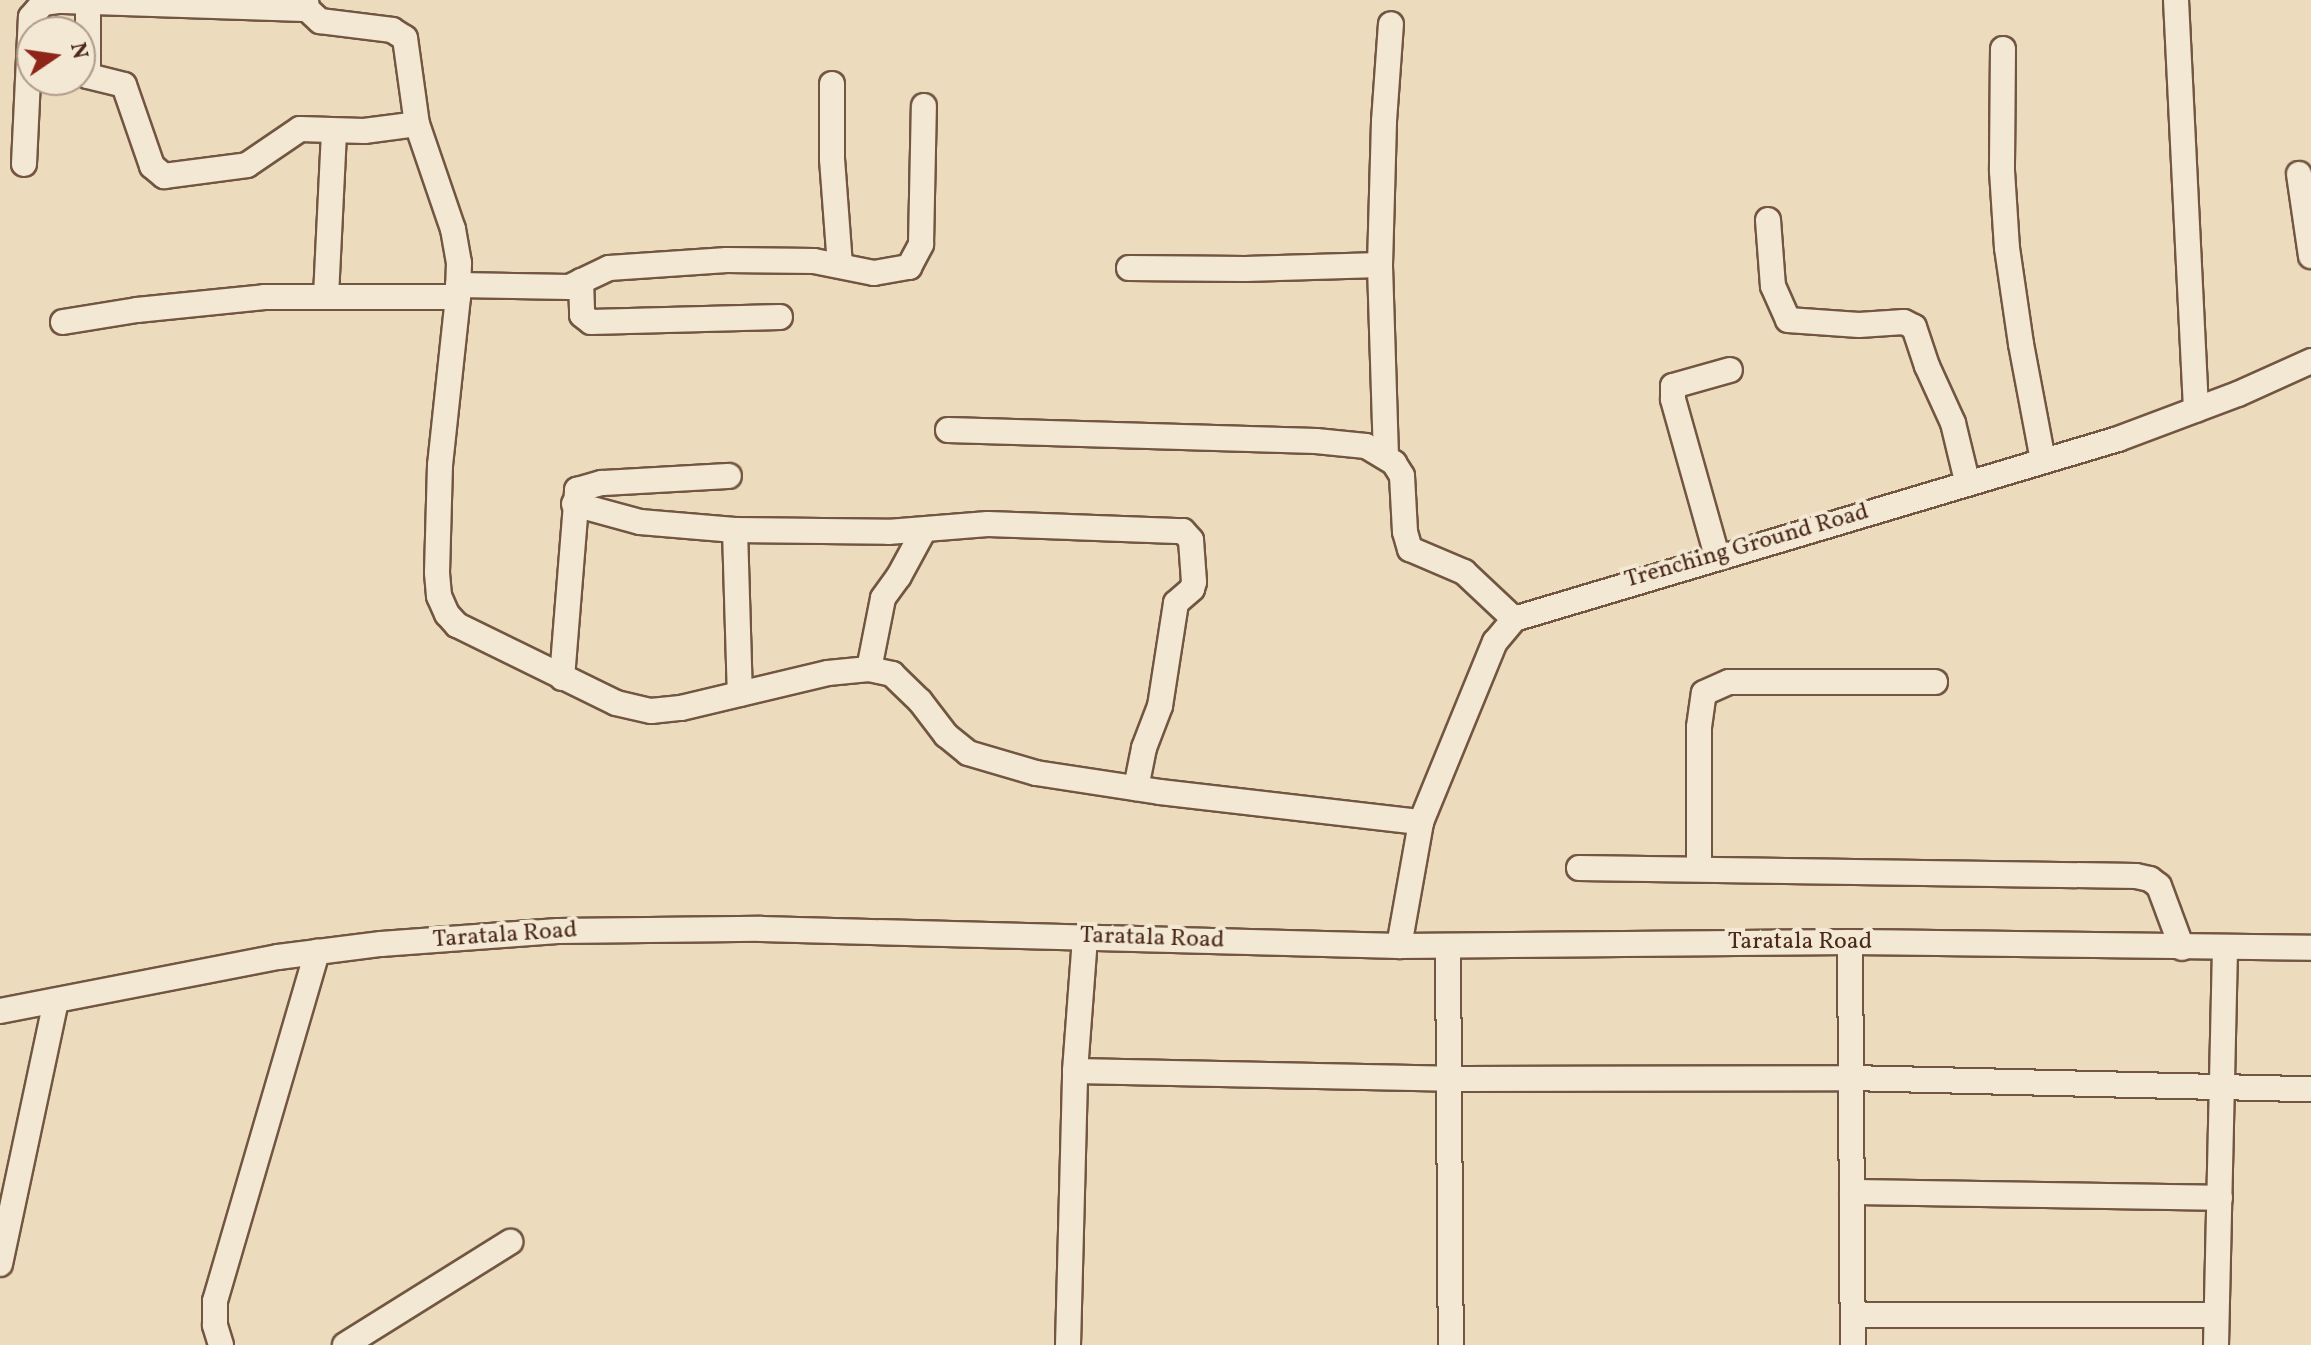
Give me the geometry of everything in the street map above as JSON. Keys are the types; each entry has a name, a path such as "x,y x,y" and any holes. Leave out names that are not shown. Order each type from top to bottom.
{"street":[{"path":"2176,0 2196,410"},
{"path":"88,2 88,76 124,85 152,166 164,176 247,165 300,129 334,132 417,124"},
{"path":"24,164 31,17 43,3 307,4 320,21 392,30 405,38 417,124 453,229 459,263 440,465 439,596 447,614 457,625 616,703 651,711 681,708 828,673 869,669 892,674 920,701 946,735 968,753 1036,773 1421,822"},
{"path":"1386,457 1380,265 1384,121 1391,24"},
{"path":"2003,49 2002,171 2007,248 2043,460"},
{"path":"832,84 832,159 840,266"},
{"path":"63,322 195,303 569,287 609,268 632,265 727,260 814,261 874,273 893,272 909,267 916,259 923,228 924,106"},
{"path":"326,296 334,132"},
{"path":"2299,174 2311,256"},
{"path":"1768,220 1773,286 1783,315 1788,320 1859,325 1904,322 1914,327 1927,366 1949,411 1967,481"},
{"path":"1129,268 1380,265"},
{"path":"581,281 582,315 591,322 780,317"},
{"name":"Trenching Ground Road","path":"1514,619 1967,481 2118,439 2311,361"},
{"path":"1717,556 1673,399 1673,386 1730,370"},
{"path":"948,430 1316,441 1366,446 1386,457 1402,476 1405,532 1410,549 1464,572 1514,619 1495,642 1421,822 1399,946"},
{"path":"562,678 577,490 586,485 729,476"},
{"path":"574,504 640,522 735,530 924,530 988,524 1177,530 1188,535 1194,582 1192,589 1176,603 1160,706 1144,748 1136,788"},
{"path":"735,530 740,694"},
{"path":"869,669 883,598 924,530"},
{"path":"1699,869 1699,727 1704,693 1729,682 1935,682"},
{"path":"1579,868 2136,876 2150,879 2159,886 2182,948"},
{"name":"Taratala Road","path":"0,1011 317,952 558,931 761,929 1399,946 1850,942 2311,948"},
{"path":"1068,1345 1075,1071 1085,937"},
{"path":"1850,942 1853,1345"},
{"path":"1448,946 1451,1345"},
{"path":"2216,1345 2225,948"},
{"path":"221,1345 215,1325 215,1301 317,952"},
{"path":"0,1264 56,1001"},
{"path":"1075,1071 1447,1079 1850,1078 2311,1089"},
{"path":"1852,1192 2220,1198"},
{"path":"345,1345 510,1242"},
{"path":"1853,1315 2216,1315"}]}
